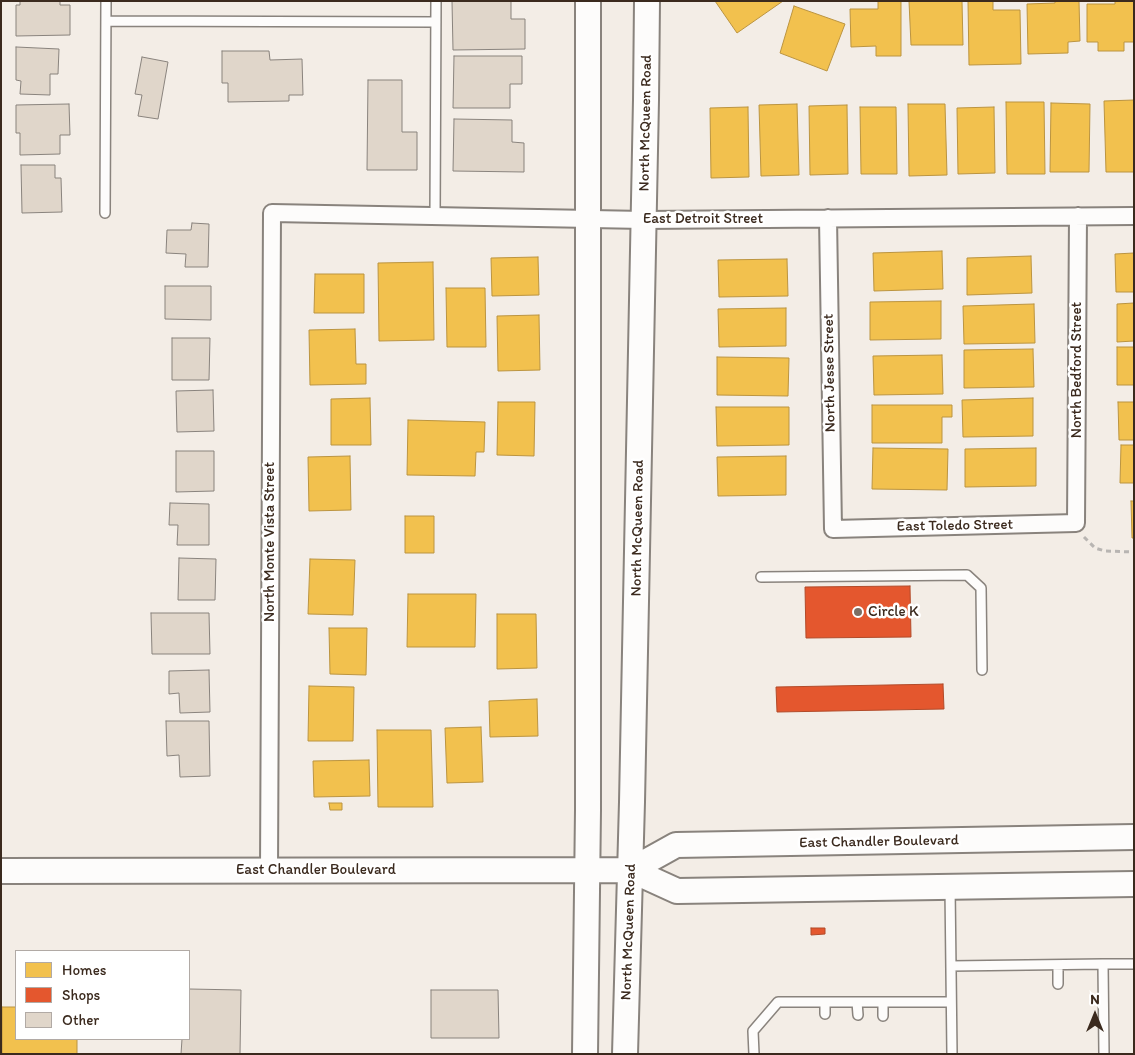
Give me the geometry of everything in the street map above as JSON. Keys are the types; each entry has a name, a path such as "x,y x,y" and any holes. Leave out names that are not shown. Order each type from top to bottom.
{"main road":[{"path":"585,1054 588,1"},
{"name":"North McQueen Road","path":"625,1054 631,870 647,1"},
{"name":"East Chandler Boulevard","path":"631,870 676,845 1134,838"},
{"name":"East Chandler Boulevard","path":"1,871 631,870 677,891 1134,884"}],"street":[{"name":"East Detroit Street","path":"272,213 644,220 1134,216"},
{"name":"North Monte Vista Street","path":"268,870 272,213"},
{"name":"North Bedford Street","path":"1074,523 1078,216"},
{"name":"North Jesse Street","path":"828,218 833,529"},
{"name":"East Toledo Street","path":"833,529 1074,523"}],"lane":[{"path":"105,213 106,1"},
{"path":"435,216 436,1"},
{"path":"106,21 436,22"},
{"path":"761,577 968,575 981,588 982,670"},
{"path":"950,887 952,1054"},
{"path":"1103,964 1104,1054"},
{"path":"951,966 1134,964"},
{"path":"1058,965 1058,984"},
{"path":"754,1054 753,1031 778,1002 798,1007 825,1002 951,1002"},
{"path":"825,1002 825,1014"},
{"path":"857,1002 858,1015"},
{"path":"882,1002 882,1016"}],"path":[{"path":"1074,523 1095,548 1115,552 1134,552"}],"building: Homes":[{"path":"715,1 783,1 737,33"},
{"path":"878,1 901,1 901,56 876,56 876,46 851,47 850,9 878,9"},
{"path":"909,1 962,1 963,45 911,45"},
{"path":"968,1 993,1 993,10 1020,10 1021,64 969,65"},
{"path":"1055,1 1079,1 1080,41 1068,42 1068,53 1028,54 1027,4 1055,3"},
{"path":"1115,1 1134,1 1134,42 1124,42 1124,51 1098,51 1098,42 1087,42 1087,4 1115,4"},
{"path":"794,6 845,24 827,71 780,53"},
{"path":"1134,100 1134,172 1106,172 1104,101"},
{"path":"1006,102 1044,102 1045,174 1007,174"},
{"path":"1051,103 1090,104 1089,172 1050,172"},
{"path":"797,104 799,175 761,176 759,105"},
{"path":"908,104 945,104 947,175 909,176"},
{"path":"847,105 848,174 810,175 809,106"},
{"path":"748,107 749,177 711,178 710,108"},
{"path":"860,107 896,107 897,174 861,174"},
{"path":"994,107 995,173 958,174 957,108"},
{"path":"942,251 943,289 874,291 873,253"},
{"path":"1134,253 1134,292 1116,292 1115,254"},
{"path":"1031,256 1032,293 967,295 967,258"},
{"path":"538,257 539,295 492,296 491,258"},
{"path":"787,259 788,296 719,297 718,260"},
{"path":"433,262 434,340 379,341 378,263"},
{"path":"315,274 364,274 364,313 314,313"},
{"path":"446,288 485,288 486,347 447,347"},
{"path":"941,301 941,339 870,340 870,302"},
{"path":"1134,303 1134,341 1117,342 1117,304"},
{"path":"1034,304 1035,343 964,344 963,306"},
{"path":"786,308 786,346 719,347 718,309"},
{"path":"539,315 540,370 498,371 497,316"},
{"path":"355,329 356,364 366,364 366,384 310,385 309,330"},
{"path":"1117,347 1134,347 1134,385 1117,385"},
{"path":"1033,349 1034,387 964,388 964,350"},
{"path":"942,355 943,394 874,395 873,356"},
{"path":"717,357 789,358 788,396 717,395"},
{"path":"370,398 371,445 331,445 331,399"},
{"path":"1033,398 1033,436 963,437 962,400"},
{"path":"498,402 535,402 534,456 497,455"},
{"path":"1118,402 1134,402 1134,440 1119,440"},
{"path":"872,405 952,405 952,417 942,417 942,443 872,443"},
{"path":"716,407 789,407 789,445 717,446"},
{"path":"408,420 485,422 484,452 476,452 475,476 407,475"},
{"path":"1121,445 1134,445 1134,483 1120,483"},
{"path":"873,448 948,449 947,490 872,489"},
{"path":"1036,448 1036,486 965,487 965,449"},
{"path":"350,456 351,510 309,511 308,457"},
{"path":"786,456 786,495 718,496 717,457"},
{"path":"1131,501 1134,501 1134,538 1132,538"},
{"path":"405,516 434,516 434,553 405,553"},
{"path":"310,559 355,560 353,615 308,614"},
{"path":"408,594 476,594 475,647 407,647"},
{"path":"497,614 536,614 537,668 497,669"},
{"path":"329,628 367,628 366,675 330,674"},
{"path":"309,686 354,687 353,741 308,741"},
{"path":"537,699 538,736 490,737 489,701"},
{"path":"481,727 483,782 447,783 445,728"},
{"path":"377,730 431,730 433,807 378,807"},
{"path":"369,760 370,796 314,797 313,761"},
{"path":"329,803 342,803 342,810 330,810"},
{"path":"2,1007 15,1007 15,1040 77,1040 77,1054 2,1054"}],"building: Shops":[{"name":"Circle K","path":"910,586 911,637 806,638 805,587"},
{"path":"943,684 944,709 777,712 776,687"},
{"path":"811,928 825,928 825,934 811,935"}],"building: Other":[{"path":"20,1 60,1 60,5 70,5 70,35 16,36 16,5 20,5"},
{"path":"452,1 511,1 511,19 525,19 525,49 453,50"},
{"path":"16,47 59,49 58,74 50,74 50,95 20,94 21,81 16,80"},
{"path":"222,51 269,51 270,60 302,59 303,95 289,95 289,101 228,102 228,83 222,83"},
{"path":"454,56 522,56 522,84 510,84 510,108 453,108"},
{"path":"142,57 168,62 158,119 138,116 142,95 135,94"},
{"path":"368,80 402,80 402,132 417,132 417,170 367,170"},
{"path":"69,104 70,135 60,135 60,154 20,155 20,133 16,133 16,105"},
{"path":"454,119 512,120 512,142 524,143 524,172 453,171"},
{"path":"21,165 55,165 55,178 61,178 62,212 22,213"},
{"path":"192,223 209,224 208,267 185,267 186,254 166,253 167,230 191,230"},
{"path":"165,286 211,286 211,320 165,319"},
{"path":"172,338 210,338 209,380 172,380"},
{"path":"213,390 214,431 177,432 176,391"},
{"path":"176,451 214,451 214,491 176,492"},
{"path":"170,503 209,504 209,545 177,545 178,525 169,525"},
{"path":"179,558 216,559 215,600 178,600"},
{"path":"151,613 209,613 210,654 152,654"},
{"path":"209,670 210,712 180,713 179,693 169,694 169,671"},
{"path":"166,721 209,721 210,776 180,777 179,755 167,756"},
{"path":"190,989 241,990 240,1054 181,1054 182,1040 190,1040"},
{"path":"431,990 498,990 499,1038 431,1038"}],"place":[{"name":"Circle K","path":"858,612"}]}
